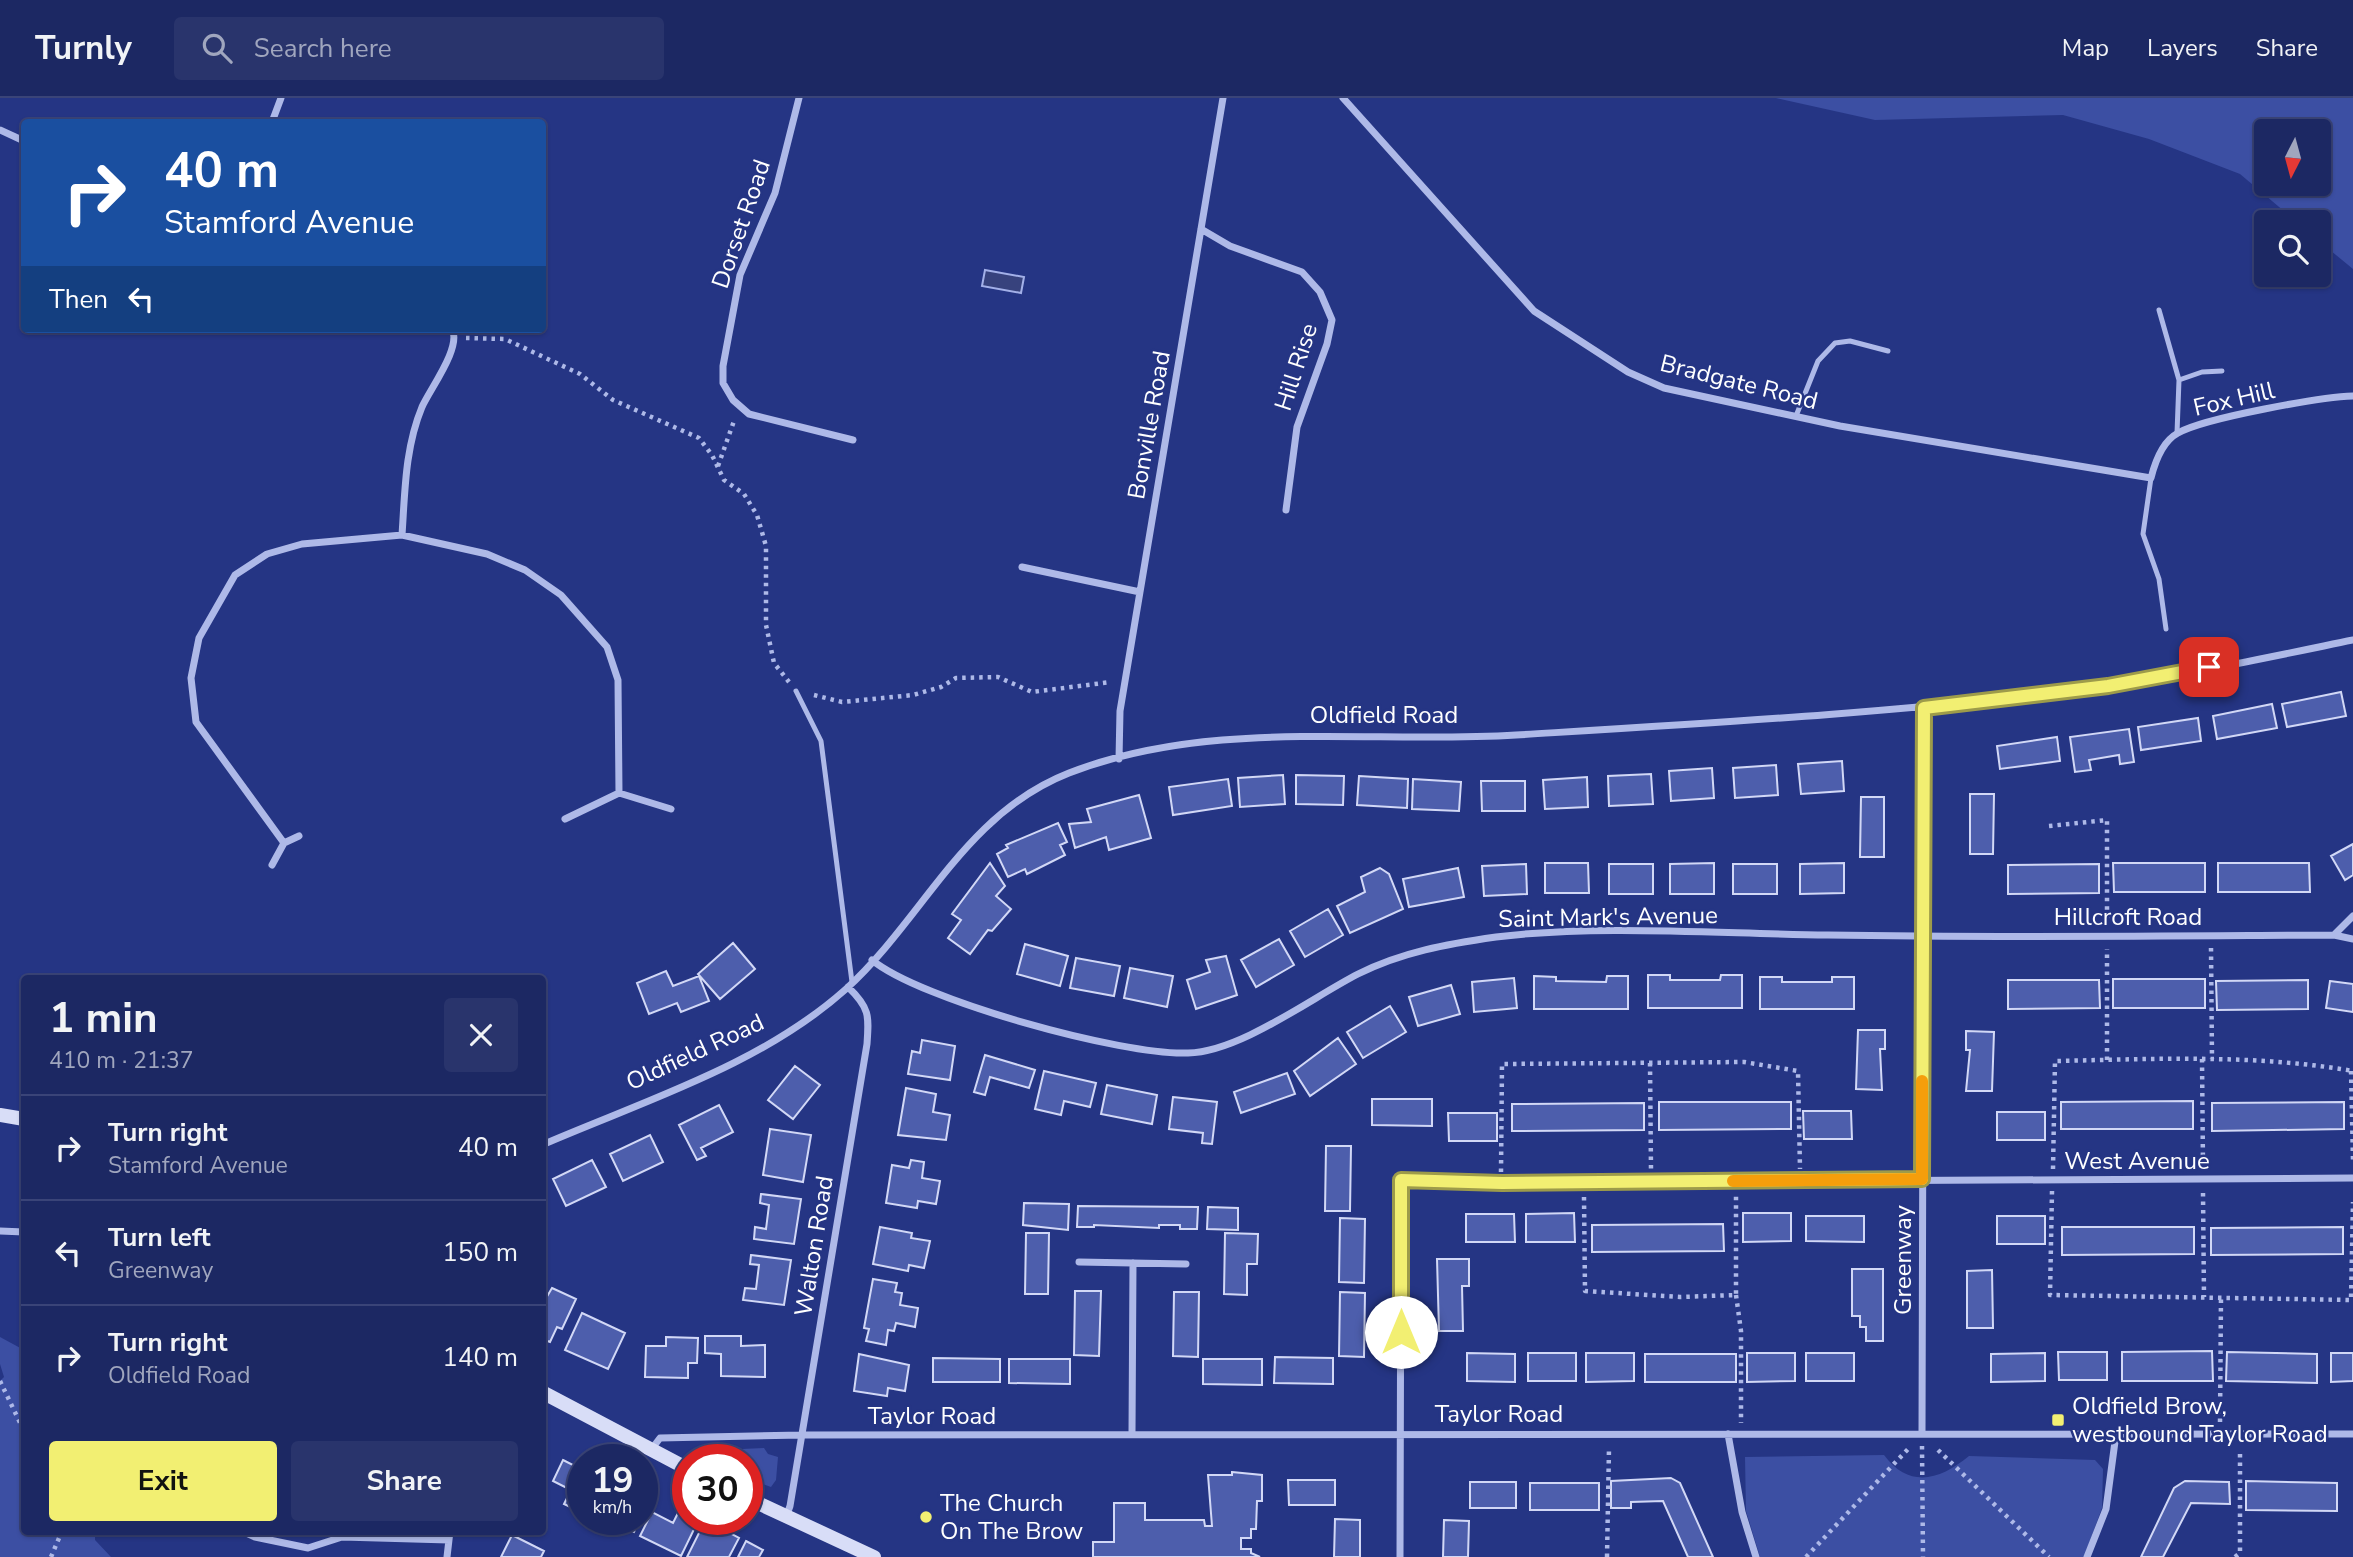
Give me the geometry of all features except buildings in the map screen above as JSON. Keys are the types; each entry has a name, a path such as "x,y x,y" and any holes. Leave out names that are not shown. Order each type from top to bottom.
{"street":[{"path":"273,119 281,98"},
{"name":"Dorset Road","path":"799,98 775,194 740,275 723,366 723,383 733,400 750,414 853,440"},
{"name":"Bonville Road","path":"1119,759 1120,711 1223,98"},
{"name":"Bradgate Road","path":"1343,98 1534,311 1628,372 1664,388 1796,416 2151,478"},
{"path":"0,130 21,140"},
{"name":"Hill Rise","path":"1202,229 1230,246 1302,272 1320,292 1332,320 1327,344 1297,427 1286,510"},
{"path":"402,535 407,454 422,408 447,359 455,338 453,333"},
{"name":"Fox Hill","path":"2151,478 2156,458 2177,433 2209,423 2317,400 2353,396"},
{"path":"284,844 196,722 191,678 199,638 235,575 267,554 302,544 402,535 486,554 524,570 561,595 607,647 618,680 619,793"},
{"path":"1022,567 1140,592"},
{"name":"Oldfield Road","path":"546,1143 741,1061 794,1031 850,985 985,826 1064,775 1148,750 1204,742 1337,735 1452,739 1924,708 2108,686 2353,640"},
{"name":"Greenway","path":"1922,1434 1924,708"},
{"path":"565,819 619,793 671,808"},
{"path":"272,865 284,844 299,836"},
{"path":"2334,935 2353,916"},
{"name":"Saint Mark's Avenue","path":"872,960 899,978 1008,1018 1143,1049 1190,1054 1227,1044 1361,973 1423,948 1501,937 1580,932 1923,937"},
{"name":"Hillcroft Road","path":"1923,937 2334,935 2353,939"},
{"name":"Walton Road","path":"786,1517 803,1435 867,1044 869,1015 862,1000 850,985"},
{"path":"0,1115 21,1118"},
{"name":"West Avenue","path":"1400,1433 1401,1180 1502,1183 1922,1179 2203,1181 2353,1178"},
{"path":"0,1231 21,1232"},
{"path":"1079,1262 1186,1264"},
{"path":"1132,1434 1133,1263"},
{"path":"546,1394 637,1444"},
{"path":"1400,1433 1400,1557"},
{"path":"1728,1434 1742,1512 1756,1557"},
{"path":"2087,1557 2106,1509 2116,1434"},
{"name":"Taylor Road","path":"655,1444 660,1438 803,1435 2353,1434"},
{"path":"763,1506 873,1557"},
{"path":"251,1535 308,1548 342,1537 449,1541"},
{"path":"447,1557 450,1535"}],"lane":[{"path":"2159,310 2179,380 2177,433"},
{"path":"1796,416 1818,361 1835,343 1850,341 1888,351"},
{"path":"2179,380 2202,372 2222,371"},
{"path":"2151,478 2143,534 2159,579 2166,629"},
{"path":"796,691 821,741 850,985"}],"path":[{"path":"455,338 505,339 580,374 613,400 699,438 724,480 744,494 757,515 766,546 766,625 774,663 796,691 842,702 913,695 941,687 956,678 998,677 1032,692 1126,681"},
{"path":"718,467 734,420"},
{"path":"2049,826 2107,820"},
{"path":"2211,936 2212,1059"},
{"path":"1502,1183 1502,1064 1744,1062 1798,1071 1800,1180"},
{"path":"1650,1063 1651,1181"},
{"path":"2351,1070 2353,1161"},
{"path":"1736,1181 1736,1295 1741,1331 1741,1434"},
{"path":"1584,1182 1586,1291 1680,1297 1736,1295"},
{"path":"2220,1434 2221,1297"},
{"path":"0,1381 21,1425"},
{"path":"1607,1557 1609,1433"},
{"path":"1806,1557 1922,1434"},
{"path":"1922,1434 1923,1557"},
{"path":"1922,1434 2049,1557"},
{"path":"2235,1557 2240,1553 2240,1434"},
{"path":"51,1557 60,1535"}],"shaded area":[{"path":"1776,98 2353,98 2353,269 2331,251 2331,210 2283,210 2266,196 2331,196 2331,119 2254,119 2254,186 2240,174 2149,139 2063,115 1875,120"},
{"path":"985,270 1024,277 1021,293 982,286"},
{"path":"0,1337 21,1348 21,1535 95,1535 95,1540 111,1557 0,1557 0,1381 4,1377 0,1364"},
{"path":"763,1448 768,1454 778,1457 776,1480 771,1487 763,1484"},
{"path":"1884,1455 1894,1466 1915,1477 1937,1475 1969,1456 2095,1460 2103,1469 2102,1508 2084,1557 1760,1557 1746,1511 1745,1457"}],"slow traffic":[{"path":"1733,1181 1922,1179 1922,1081"}],"place":[{"name":"Oldfield Brow, westbound Taylor Road","path":"2058,1420"},
{"name":"The Church On The Brow","path":"926,1517"}],"route":[{"path":"1401,1332 1401,1180 1502,1183 1922,1179 1924,708 2108,686 2209,667"}]}
